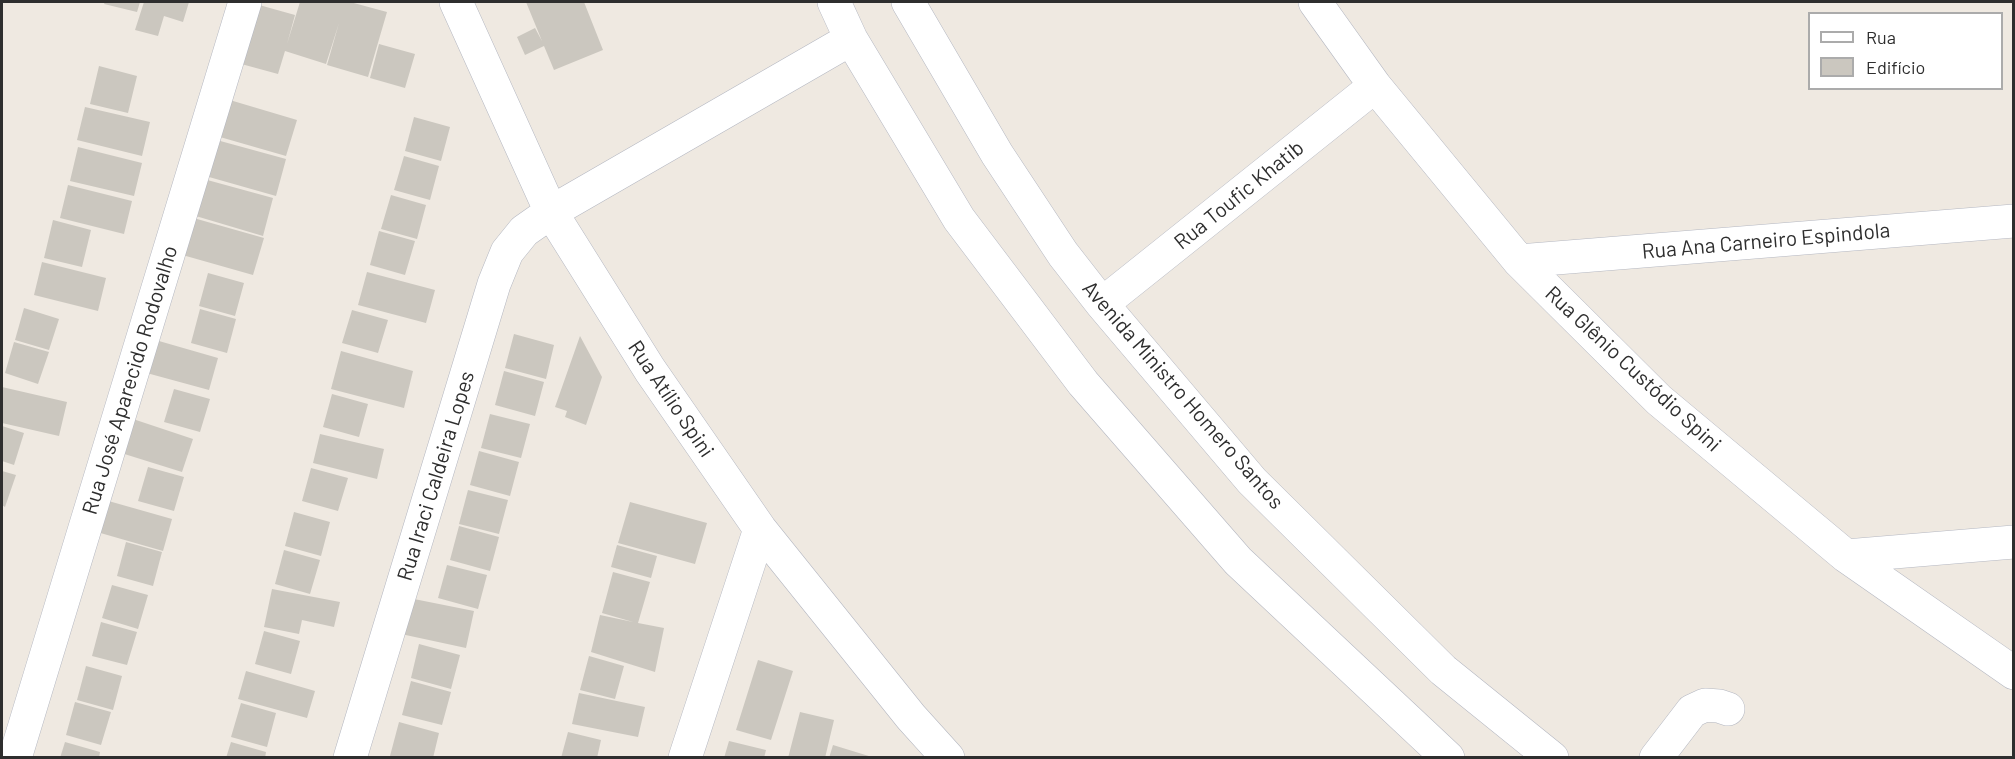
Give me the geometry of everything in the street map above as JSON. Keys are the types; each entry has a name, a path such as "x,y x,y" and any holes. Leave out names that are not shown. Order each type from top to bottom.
{"street":[{"name":"Rua José Aparecido Rodovalho","path":"15,758 245,2"},
{"name":"Rua Atílio Spini","path":"455,2 551,212 650,370 760,528 911,717 948,758"},
{"path":"834,2 850,39 959,219 1083,383 1238,561 1448,758"},
{"name":"Avenida Ministro Homero Santos","path":"908,2 997,154 1062,254 1252,481 1443,670 1552,758"},
{"name":"Rua Glênio Custódio Spini","path":"1315,2 1375,86 1519,261 1659,400 1846,556 2013,673"},
{"name":"Rua Iraci Caldeira Lopes","path":"350,758 494,284 507,252 524,231 551,212 850,39"},
{"name":"Rua Toufic Khatib","path":"1102,304 1375,86"},
{"name":"Rua Ana Carneiro Espindola","path":"1519,261 2013,221"},
{"path":"685,758 760,528"},
{"path":"1846,556 2013,542"},
{"path":"1656,758 1692,711 1705,705 1728,709"}],"building":[{"path":"105,2 140,2 137,12 104,4"},
{"path":"144,2 189,2 183,22 164,16 158,36 135,30"},
{"path":"300,2 350,2 387,12 368,77 327,65 339,23 326,64 285,51 278,74 234,62 252,3 295,15 287,44"},
{"path":"526,2 584,2 603,50 554,70 544,46 525,55 517,37 535,28 542,41"},
{"path":"379,44 415,54 405,88 370,78"},
{"path":"99,66 137,76 128,113 90,104"},
{"path":"223,98 297,120 286,156 213,135"},
{"path":"85,107 150,122 142,156 77,140"},
{"path":"414,117 450,127 441,161 405,151"},
{"path":"213,139 286,159 276,196 202,175"},
{"path":"78,147 142,163 134,196 70,181"},
{"path":"404,156 439,166 430,200 394,190"},
{"path":"200,178 273,198 263,236 189,214"},
{"path":"68,185 132,201 124,234 60,218"},
{"path":"391,195 426,205 417,239 381,229"},
{"path":"190,217 264,238 253,275 179,254"},
{"path":"53,220 91,230 82,267 44,258"},
{"path":"379,231 415,241 405,275 370,265"},
{"path":"42,262 106,278 98,311 34,295"},
{"path":"367,272 435,290 426,323 358,305"},
{"path":"208,273 244,283 235,316 199,306"},
{"path":"24,308 59,319 49,350 15,340"},
{"path":"200,309 236,319 227,353 191,343"},
{"path":"352,310 388,320 378,353 342,343"},
{"path":"514,334 554,345 546,379 505,368"},
{"path":"580,336 602,377 586,425 565,417 567,411 555,407"},
{"path":"152,339 218,358 209,390 143,372"},
{"path":"14,342 49,352 38,384 5,373"},
{"path":"341,351 413,371 404,408 331,389"},
{"path":"504,371 544,382 535,416 495,405"},
{"path":"2,387 67,402 59,436 2,423"},
{"path":"174,389 210,399 200,432 164,422"},
{"path":"332,394 368,404 359,437 323,427"},
{"path":"490,414 530,424 521,458 481,448"},
{"path":"130,418 193,439 182,472 118,452"},
{"path":"2,426 24,433 14,465 2,461"},
{"path":"320,434 384,449 377,479 313,463"},
{"path":"479,451 519,462 510,496 470,485"},
{"path":"148,467 184,477 174,511 138,501"},
{"path":"311,468 348,478 338,511 302,501"},
{"path":"2,471 16,475 5,507 2,505"},
{"path":"468,490 508,500 499,534 459,524"},
{"path":"105,500 172,519 163,551 97,532"},
{"path":"630,502 707,523 695,564 618,543"},
{"path":"294,512 330,522 321,556 285,546"},
{"path":"459,526 499,537 490,571 450,560"},
{"path":"126,542 162,552 153,586 117,576"},
{"path":"617,545 657,556 651,578 611,567"},
{"path":"284,550 320,560 310,594 275,584"},
{"path":"447,565 487,575 478,609 438,598"},
{"path":"613,572 650,582 638,623 664,628 655,672 591,652 600,615 633,622 602,613"},
{"path":"112,585 148,595 138,629 102,618"},
{"path":"272,589 340,602 334,627 302,620 299,634 264,627"},
{"path":"409,598 474,611 466,648 401,634"},
{"path":"101,622 137,632 127,665 92,656"},
{"path":"264,631 300,641 291,674 255,664"},
{"path":"419,644 460,655 451,689 411,678"},
{"path":"589,656 624,666 615,699 580,690"},
{"path":"758,660 793,671 771,740 736,730"},
{"path":"86,666 122,676 113,710 77,700"},
{"path":"246,671 315,691 307,718 238,699"},
{"path":"411,681 451,692 442,725 402,715"},
{"path":"579,693 645,707 638,737 572,724"},
{"path":"75,702 111,712 101,745 66,735"},
{"path":"241,703 276,713 267,747 231,737"},
{"path":"800,712 834,720 825,758 788,758"},
{"path":"399,722 439,733 433,758 390,756"},
{"path":"568,732 601,740 597,758 561,758"},
{"path":"729,741 766,750 764,758 724,758"},
{"path":"65,742 100,752 99,758 60,758"},
{"path":"231,742 266,752 265,758 226,758"},
{"path":"833,745 872,757 872,758 829,758"}]}
